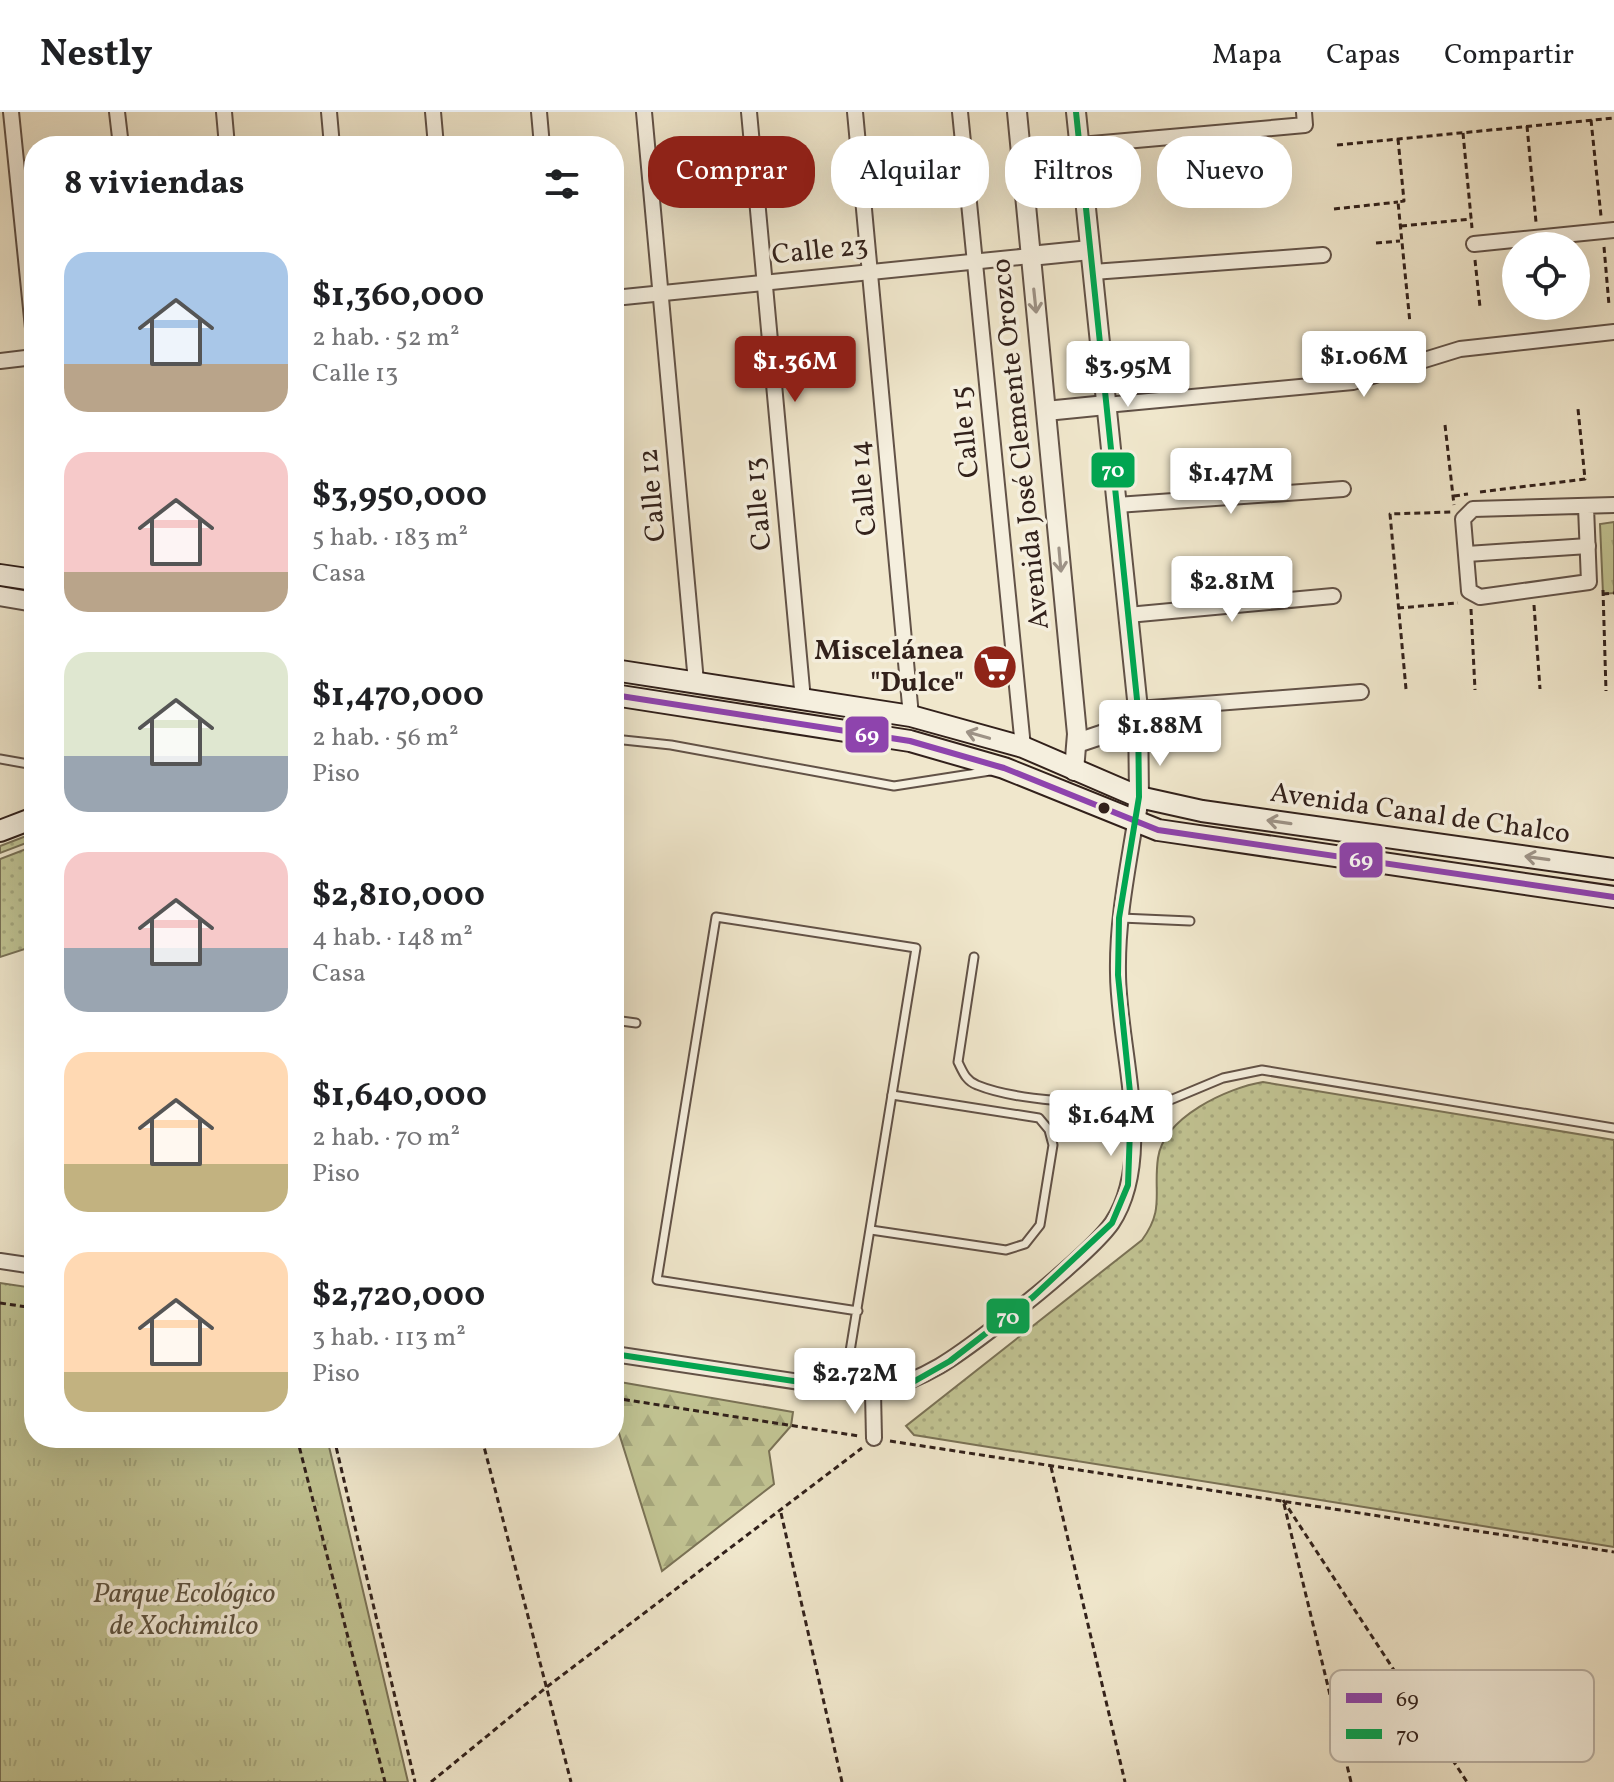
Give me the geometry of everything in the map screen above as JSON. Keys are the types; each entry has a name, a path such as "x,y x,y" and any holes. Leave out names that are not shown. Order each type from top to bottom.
{"main road":[{"path":"0,575 24,579"},
{"name":"Avenida Canal de Chalco","path":"624,671 911,716 1023,747 1139,797 1202,811 1614,869"},
{"name":"Avenida Canal de Chalco","path":"624,697 910,741 1004,768 1158,830 1614,897"},
{"path":"0,831 24,822"}],"street":[{"path":"11,112 24,240"},
{"path":"117,112 120,136"},
{"path":"224,112 226,136"},
{"path":"329,112 331,136"},
{"path":"433,112 435,136"},
{"path":"539,112 541,136"},
{"name":"Calle 12","path":"644,112 696,682"},
{"name":"Calle 13","path":"749,112 803,700"},
{"name":"Calle 14","path":"855,112 911,716"},
{"name":"Calle 15","path":"960,112 1023,747"},
{"name":"Avenida José Clemente Orozco","path":"1017,112 1077,743 1074,771"},
{"path":"1076,112 1079,136"},
{"path":"1141,140 1305,125 1304,113"},
{"path":"624,1355 873,1393 913,1382 950,1361 1033,1297 1112,1223 1128,1185 1132,1109 1118,988 1119,918 1139,797 1138,709 1086,208"},
{"path":"1474,244 1502,241"},
{"path":"1030,256 1090,250"},
{"path":"1093,272 1323,255"},
{"name":"Calle 23","path":"624,297 1030,256"},
{"path":"1046,411 1353,382 1460,349 1614,335"},
{"path":"0,361 24,358"},
{"path":"1117,505 1343,489"},
{"path":"1586,507 1589,582 1475,595 1469,591 1463,519 1473,509 1614,505"},
{"path":"1467,554 1588,546"},
{"path":"0,596 24,600"},
{"path":"1128,615 1333,596"},
{"path":"1077,743 1104,734 1138,709 1361,692"},
{"path":"0,1261 24,1265"},
{"path":"873,1393 874,1438"}],"lane":[{"path":"624,740 671,745 894,786 1004,768"},
{"path":"0,759 24,763"},
{"path":"844,1388 858,1311 916,948 716,917 657,1280 858,1311"},
{"path":"1119,918 1190,921"},
{"path":"974,957 958,1062 965,1077 978,1085 1039,1097 1132,1109 1223,1078 1262,1070 1614,1128"},
{"path":"624,1021 636,1023"},
{"path":"871,1230 1006,1250 1031,1239 1040,1225 1043,1212 1053,1145 1049,1130 1039,1118 892,1095"}],"path":[{"path":"1337,145 1614,118"},
{"path":"1591,120 1608,230 1609,305"},
{"path":"1527,126 1536,232"},
{"path":"1463,133 1480,307"},
{"path":"1334,209 1404,201 1398,139"},
{"path":"1398,202 1410,323"},
{"path":"1401,226 1471,219"},
{"path":"1376,243 1402,240"},
{"path":"1454,496 1585,479 1578,409"},
{"path":"1406,689 1390,514 1455,512 1445,425"},
{"path":"1603,584 1606,691"},
{"path":"1532,590 1540,689"},
{"path":"1603,594 1614,593"},
{"path":"1398,608 1471,602 1475,690"},
{"path":"0,1303 24,1307"},
{"path":"624,1400 1614,1552"},
{"path":"431,1782 548,1686 781,1513 874,1438"},
{"path":"300,1448 385,1782"},
{"path":"336,1448 415,1782"},
{"path":"484,1448 571,1782"},
{"path":"1051,1467 1125,1782"},
{"path":"1283,1500 1330,1695"},
{"path":"1283,1500 1394,1670"},
{"path":"781,1513 842,1782"},
{"path":"1346,1762 1351,1782"},
{"path":"1454,1762 1467,1782"}],"green space":[{"path":"1614,522 1614,593 1603,594 1600,524"},
{"path":"24,837 24,844 0,853 0,846"},
{"path":"24,850 24,949 0,957 0,859"},
{"path":"1263,1082 1614,1140 1614,1547 914,1435 906,1426 1142,1240 1156,1210 1158,1158 1172,1130 1199,1107 1216,1098"},
{"name":"Parque Ecológico de Xochimilco","path":"0,1283 24,1287 24,1448 329,1448 408,1782 0,1782"},
{"path":"624,1383 793,1412 791,1426 769,1451 774,1484 662,1571 624,1448"}],"transit line":[{"name":"70","path":"624,1356 873,1393 913,1382 950,1361 1033,1297 1112,1223 1128,1185 1131,1102 1118,975 1119,918 1139,797 1138,709 1076,112"},
{"name":"69","path":"624,697 910,741 1004,768 1158,830 1614,897"}],"place":[{"name":"Miscelánea \"Dulce\"","path":"995,667"}]}
